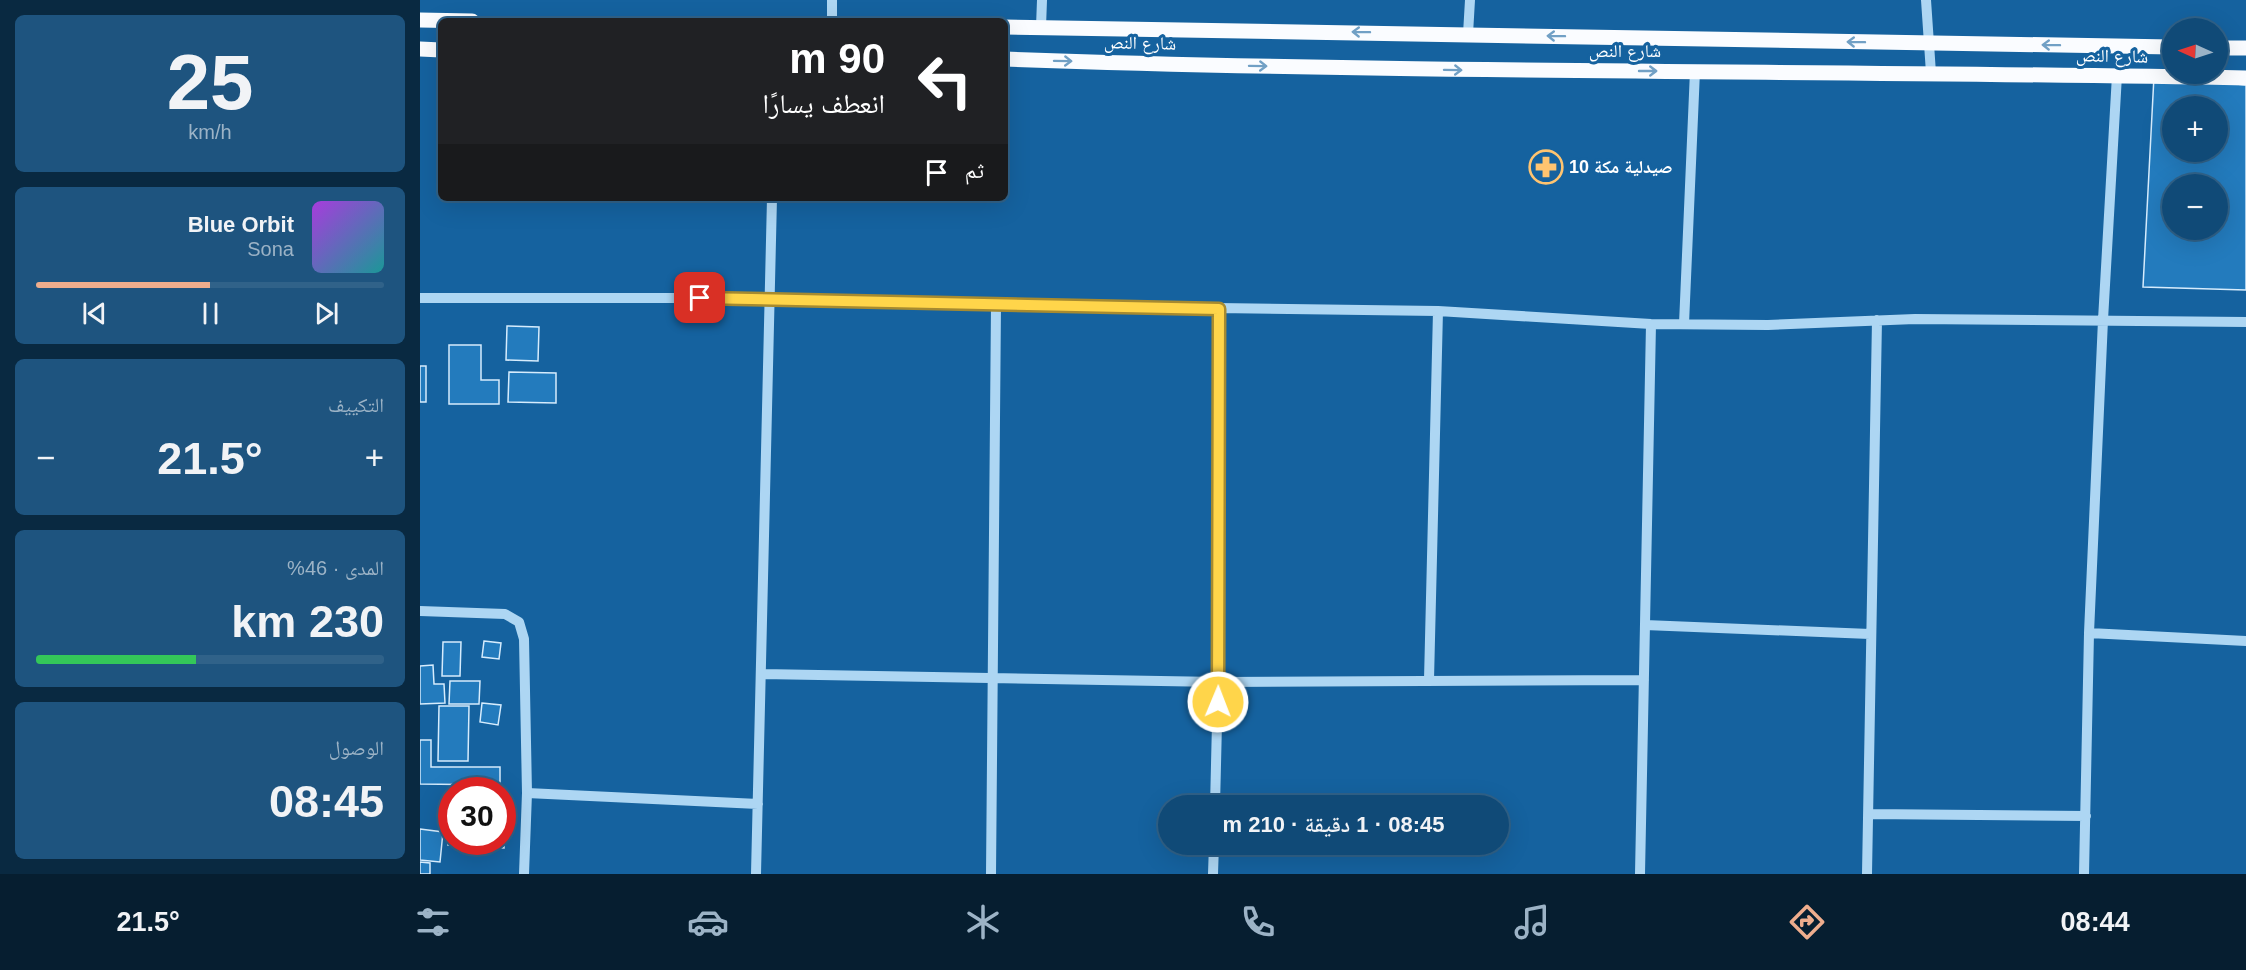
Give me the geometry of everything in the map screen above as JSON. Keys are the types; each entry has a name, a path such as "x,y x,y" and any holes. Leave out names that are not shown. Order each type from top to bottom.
{"main road":[{"path":"420,20 438,20"},
{"name":"شارع النص","path":"1008,27 2162,47"},
{"path":"2228,48 2246,48"},
{"path":"420,49 438,50"},
{"name":"شارع النص","path":"1008,59 1468,71 1932,73 2246,78"}],"street":[{"path":"832,0 832,18"},
{"path":"1041,27 1042,0"},
{"path":"1468,34 1470,0"},
{"path":"1926,0 1932,73"},
{"path":"1684,324 1695,71"},
{"path":"2084,874 2089,633 2117,75"},
{"path":"756,874 772,201"},
{"path":"420,298 770,298 1219,309 1438,311 1652,324 1768,325 1877,320 2246,322"},
{"path":"991,874 996,304"},
{"path":"1215,795 1218,682 1219,309"},
{"path":"1429,680 1438,311"},
{"path":"1867,874 1877,320"},
{"path":"1640,874 1652,324"},
{"path":"420,611 505,614 519,622 524,639 527,793 524,874"},
{"path":"1645,625 1870,634"},
{"path":"2089,633 2246,641"},
{"path":"761,674 994,676 1218,682 1644,680"},
{"path":"527,793 758,804"},
{"path":"1868,814 2086,816"},
{"path":"1214,855 1214,874"}],"building":[{"path":"2154,76 2162,77 2162,84 2246,85 2246,290 2143,287"},
{"path":"507,326 539,327 538,361 506,360"},
{"path":"449,345 481,345 481,380 499,380 499,404 449,404"},
{"path":"420,366 426,366 426,402 420,402"},
{"path":"509,372 556,373 556,403 508,402"},
{"path":"484,641 501,643 499,659 482,657"},
{"path":"443,642 461,642 460,676 442,676"},
{"path":"433,665 434,684 444,684 445,703 420,704 420,666"},
{"path":"450,681 480,681 479,704 449,704"},
{"path":"482,703 501,705 498,725 480,722"},
{"path":"439,706 469,706 468,761 438,761"},
{"path":"420,740 431,740 431,767 500,767 500,777 438,777 438,784 420,784"},
{"path":"420,829 438,831 440,862 420,860"},
{"path":"420,862 430,863 430,874 420,874"}],"place":[{"name":"صيدلية مكة 10","path":"1546,167"}],"route":[{"path":"700,298 1219,309 1218,702"}]}
